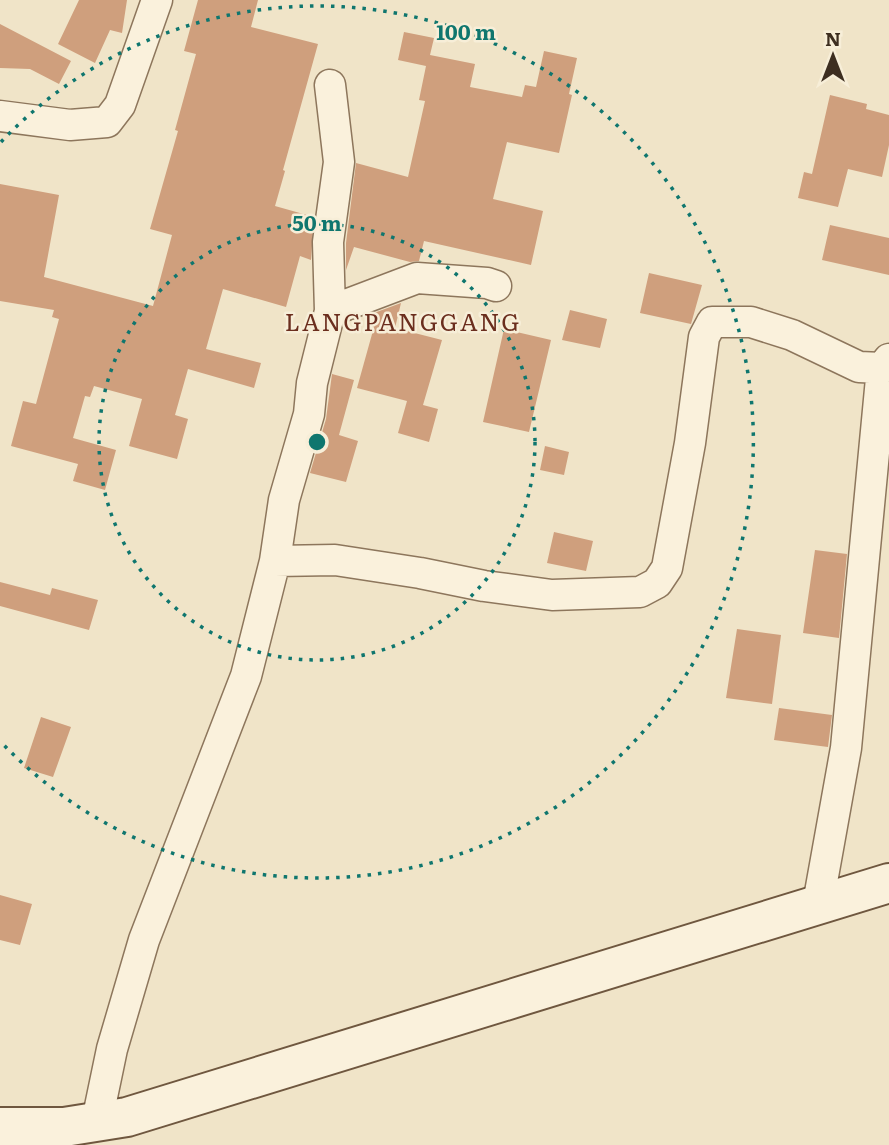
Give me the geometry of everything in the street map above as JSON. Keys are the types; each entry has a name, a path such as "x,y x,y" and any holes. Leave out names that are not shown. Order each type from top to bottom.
{"main road":[{"path":"0,1127 64,1127 127,1117 889,883"}],"street":[{"path":"0,116 70,125 107,122 120,104 157,0"},
{"path":"97,1121 112,1049 144,940 246,676 275,561 284,500 309,414 312,383 330,311 328,242 339,162 330,85"},
{"path":"330,311 417,278 496,286"},
{"path":"275,561 335,560 552,595 640,593 657,583 667,568 690,443 704,337 712,322 751,322 792,335 859,367 885,364 846,748 818,904"}],"building":[{"path":"79,0 127,0 122,33 110,30 95,63 58,44"},
{"path":"198,0 258,0 251,27 318,44 275,206 314,217 311,260 300,256 286,307 223,289 206,349 261,363 254,388 188,369 175,415 188,419 177,459 129,446 142,399 94,386 90,397 85,396 73,438 116,450 105,490 73,481 78,464 11,446 23,401 36,404 59,319 52,317 54,310 0,301 0,184 59,195 44,277 153,306 172,235 150,229 178,131 175,130 196,54 184,51"},
{"path":"0,24 71,61 59,84 30,69 0,68"},
{"path":"404,32 434,38 430,55 475,64 470,87 522,97 525,85 536,87 544,51 577,58 559,153 507,142 493,199 543,211 531,265 424,241 419,261 410,262 354,247 346,270 346,243 356,163 408,177 425,101 419,100 426,66 398,60"},
{"path":"830,95 867,104 866,109 889,115 889,145 882,177 848,169 838,207 798,198 804,172 812,174"},
{"path":"830,225 889,238 889,275 822,260"},
{"path":"649,273 702,285 691,324 640,313"},
{"path":"401,303 395,328 442,340 423,405 438,409 429,442 398,433 407,401 357,388 374,327 374,313"},
{"path":"570,310 607,319 600,348 562,340"},
{"path":"504,329 551,340 529,432 483,422"},
{"path":"332,374 354,380 339,435 358,441 346,482 310,473 326,419"},
{"path":"545,446 569,452 564,475 540,470"},
{"path":"554,532 593,541 586,571 547,563"},
{"path":"815,550 847,554 839,638 803,633"},
{"path":"0,582 50,595 52,588 98,600 89,630 0,606"},
{"path":"737,629 781,635 772,704 726,698"},
{"path":"779,708 832,715 828,747 774,740"},
{"path":"41,717 71,727 53,777 24,768"},
{"path":"0,895 32,904 20,945 0,940"}],"district":[{"name":"LANGPANGGANG","path":"403,323"}]}
